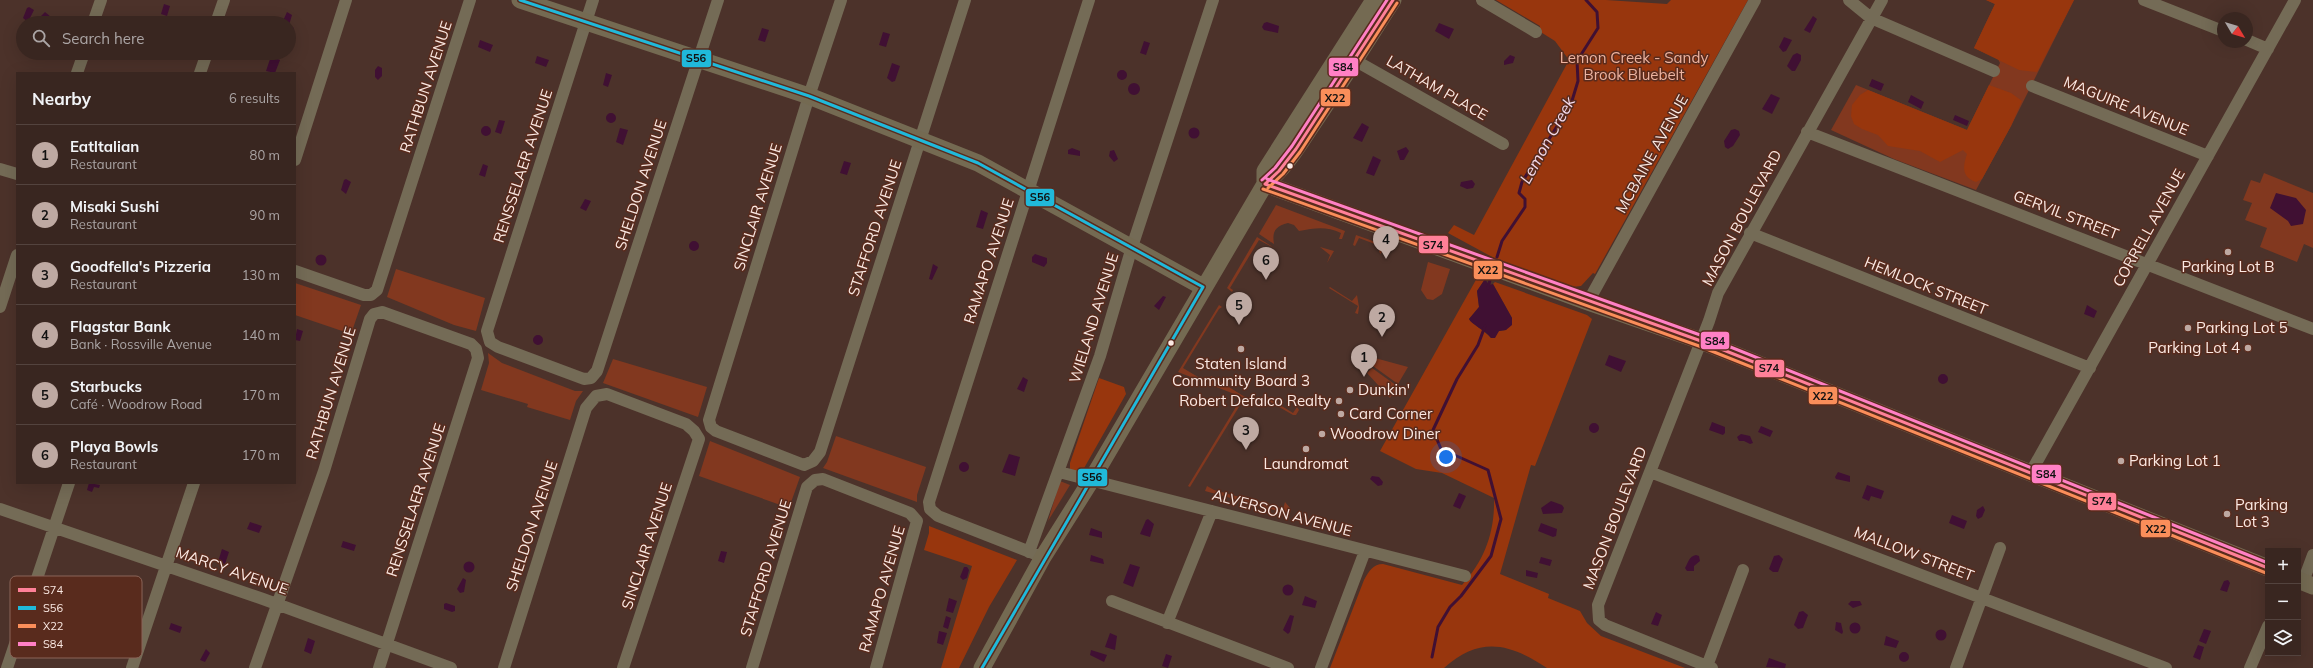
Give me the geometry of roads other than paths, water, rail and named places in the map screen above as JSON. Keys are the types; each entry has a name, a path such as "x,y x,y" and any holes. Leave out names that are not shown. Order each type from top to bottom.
{"street":[{"path":"95,16 101,0"},
{"path":"218,16 224,0"},
{"path":"296,157 346,0"},
{"name":"RATHBUN AVENUE","path":"296,271 363,295 371,295 379,287 470,0"},
{"path":"520,0 699,58 809,96 978,163 1028,189 1203,287"},
{"name":"RENSSELAER AVENUE","path":"591,378 578,378 498,347 490,342 487,331 593,0"},
{"name":"SHELDON AVENUE","path":"591,378 597,371 718,0"},
{"name":"SINCLAIR AVENUE","path":"810,463 799,464 716,431 709,424 709,420 809,96 841,0"},
{"name":"STAFFORD AVENUE","path":"810,463 820,452 965,0"},
{"name":"RAMAPO AVENUE","path":"1036,555 938,516 930,509 929,502 1089,0"},
{"name":"WIELAND AVENUE","path":"1036,555 1059,472 1100,356 1132,247 1213,0"},
{"path":"1265,184 1265,171 1374,0"},
{"path":"982,668 1036,555 1092,479 1203,287 1265,184 1279,173 1356,61 1393,0"},
{"path":"1482,0 1536,32"},
{"name":"MCBAINE AVENUE","path":"1588,302 1755,0"},
{"path":"1849,0 1871,18 1994,71"},
{"name":"MASON BOULEVARD","path":"1710,667 1612,629 1599,620 1597,613 1598,606 1701,341 1718,293 1750,233 1882,0"},
{"path":"2144,0 2159,3 2217,28"},
{"name":"CORRELL AVENUE","path":"2031,472 2295,0"},
{"path":"2253,43 2268,49"},
{"path":"1339,53 1356,61"},
{"path":"77,72 82,60"},
{"path":"200,72 204,60"},
{"name":"LATHAM PLACE","path":"1356,61 1503,144"},
{"name":"MAGUIRE AVENUE","path":"2032,86 2208,156"},
{"name":"GERVIL STREET","path":"1807,132 2313,329"},
{"path":"0,169 16,174"},
{"path":"1265,184 1588,302 1701,341 2265,567"},
{"name":"HEMLOCK STREET","path":"1750,233 2090,368"},
{"path":"0,307 16,258"},
{"name":"RATHBUN AVENUE","path":"255,668 276,604 324,470 370,319 378,312 386,312 471,344"},
{"name":"RENSSELAER AVENUE","path":"379,668 478,358 476,349 471,344"},
{"name":"SHELDON AVENUE","path":"504,668 586,408 596,396 607,394 686,424 697,434"},
{"name":"SINCLAIR AVENUE","path":"624,668 699,444 697,434"},
{"name":"ALVERSON AVENUE","path":"1059,472 1076,477 1092,479 1465,576"},
{"name":"MALLOW STREET","path":"1650,472 2166,668"},
{"name":"STAFFORD AVENUE","path":"752,668 807,487 814,480 824,479 831,481 910,513 916,518"},
{"path":"37,576 69,484"},
{"path":"142,637 194,484"},
{"name":"MARCY AVENUE","path":"0,509 276,604 451,668"},
{"path":"1167,623 1212,511"},
{"name":"RAMAPO AVENUE","path":"876,668 916,526 916,518"},
{"path":"1956,668 2000,548"},
{"path":"1322,668 1365,551"},
{"path":"2305,583 2313,555"},
{"path":"1710,667 1743,570"},
{"path":"1112,601 1288,668"},
{"path":"2250,668 2265,633"},
{"path":"6,668 10,656"},
{"path":"132,668 135,658"}],"waterway":[{"name":"Lemon Creek","path":"1497,257 1502,241 1525,207 1525,199 1519,193 1522,182 1571,104 1578,81 1577,61 1598,28 1597,12 1586,0"},
{"name":"Lemon Creek","path":"1488,288 1490,280"},
{"name":"Lemon Creek","path":"1432,657 1438,627 1450,607 1461,596 1491,556 1501,519 1488,470 1441,449 1433,430 1457,379 1478,345 1485,326"}],"place":[{"name":"Parking Lot B","path":"2228,252"},
{"name":"Flagstar Bank","path":"1386,259"},
{"name":"Playa Bowls","path":"1266,280"},
{"name":"Starbucks","path":"1239,325"},
{"name":"Parking Lot 5","path":"2188,328"},
{"name":"Misaki Sushi","path":"1382,337"},
{"name":"Parking Lot 4","path":"2248,348"},
{"name":"Staten Island Community Board 3","path":"1241,349"},
{"name":"EatItalian","path":"1364,377"},
{"name":"Dunkin'","path":"1350,390"},
{"name":"Robert Defalco Realty","path":"1339,401"},
{"name":"Card Corner","path":"1341,414"},
{"name":"Woodrow Diner","path":"1322,434"},
{"name":"Laundromat","path":"1306,449"},
{"name":"Goodfella's Pizzeria","path":"1246,450"},
{"name":"Parking Lot 1","path":"2121,461"},
{"name":"Parking Lot 3","path":"2227,514"}],"park label":[{"name":"Lemon Creek - Sandy Brook Bluebelt","path":"1634,66"}]}
